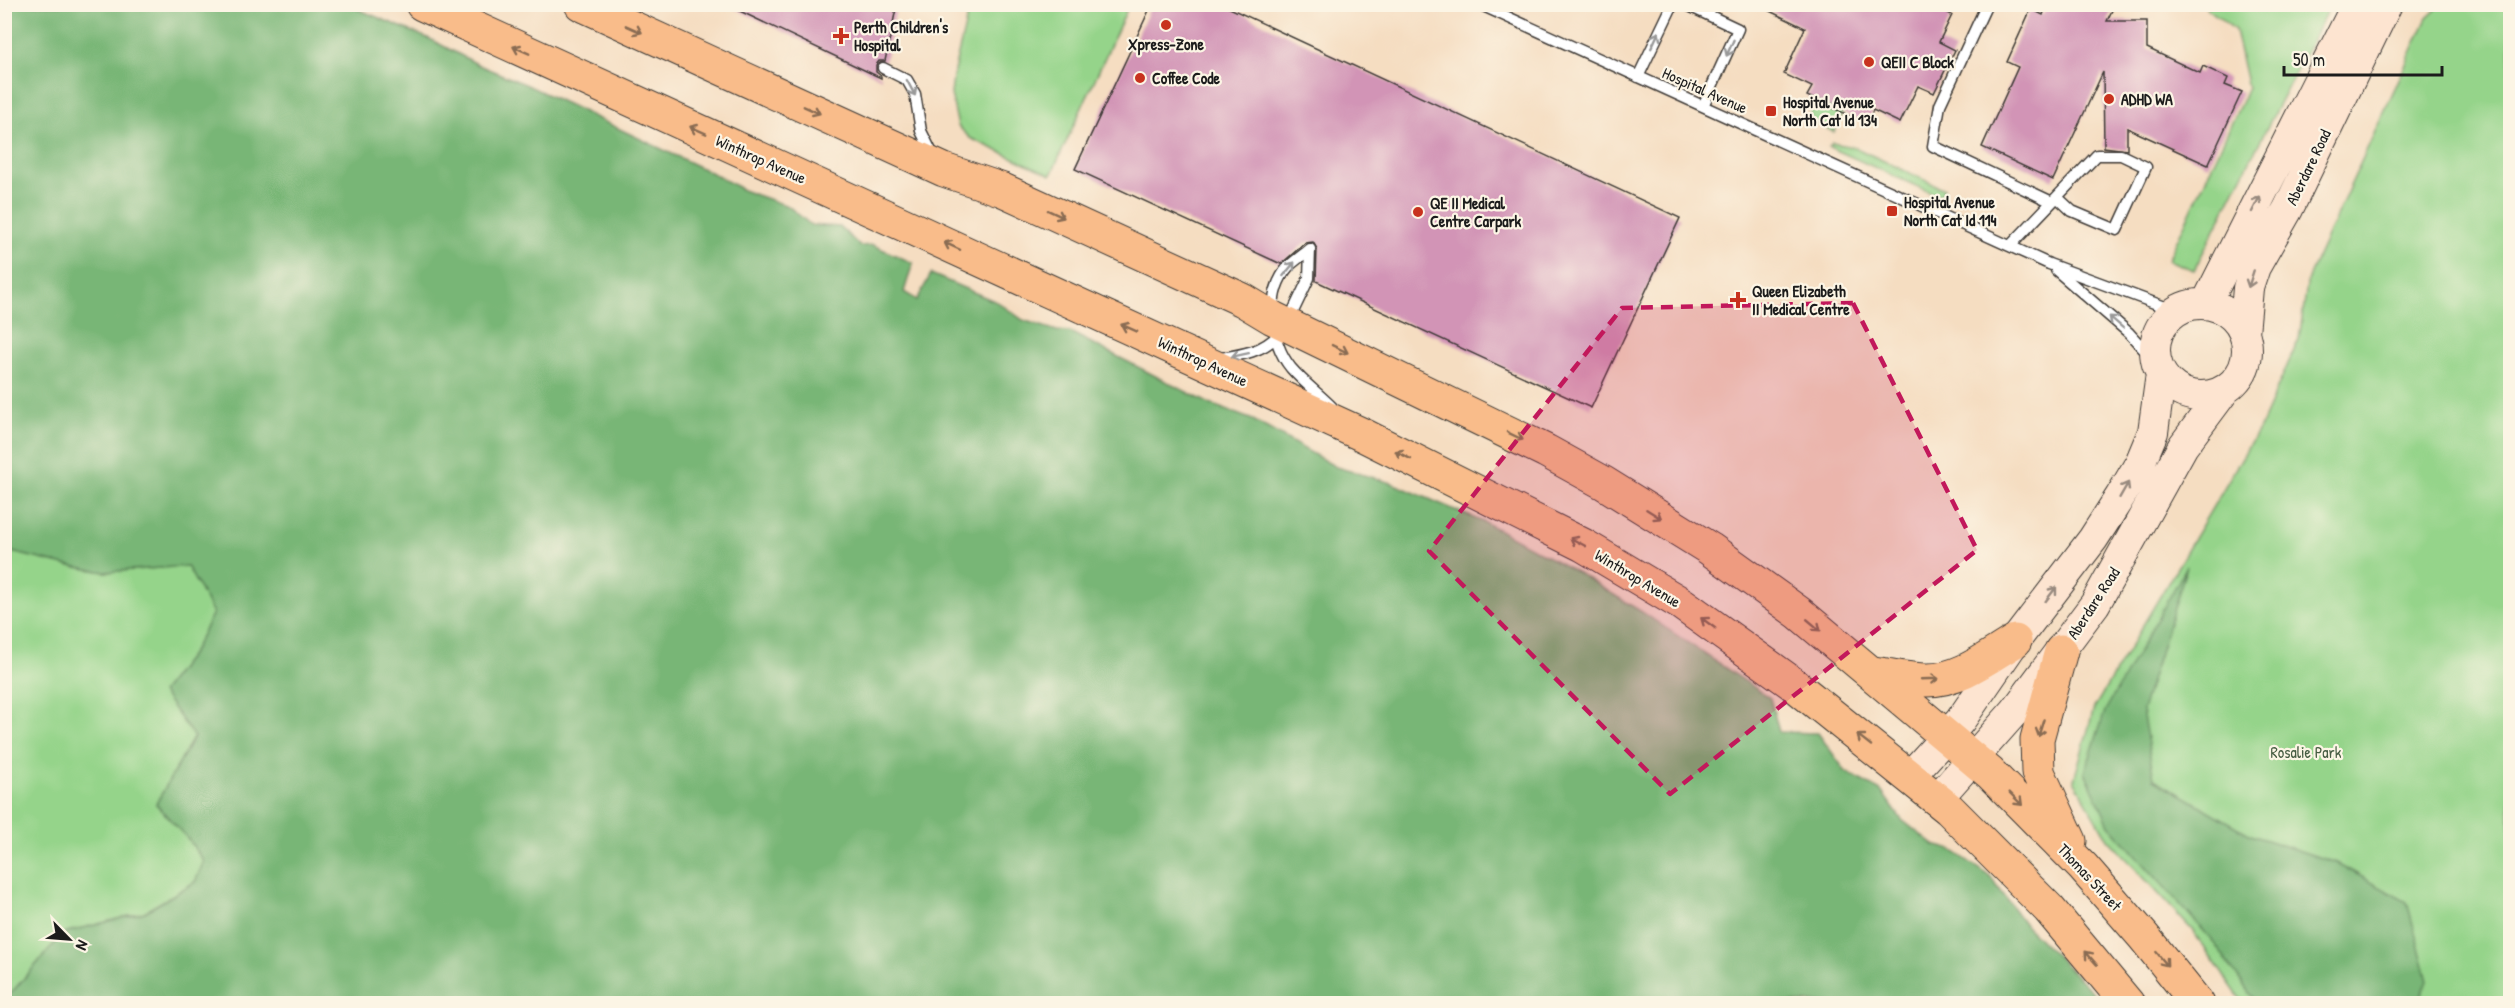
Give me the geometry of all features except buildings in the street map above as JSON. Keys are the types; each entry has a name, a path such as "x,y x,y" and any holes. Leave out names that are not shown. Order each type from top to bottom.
{"main road":[{"name":"Winthrop Avenue","path":"422,4 1361,434 1583,545 1682,604 1792,683 1937,799"},
{"path":"581,4 944,170 1003,190 1243,300 1546,451 1604,483 1719,556 1799,613 1973,759"},
{"name":"Aberdare Road","path":"2206,304 2356,4"},
{"name":"Aberdare Road","path":"2244,333 2248,288 2254,267 2288,209 2387,4"},
{"path":"1910,776 1960,721 2015,641 2093,539 2140,462 2153,432 2159,369 2155,349 2158,335 2165,321 2186,306 2206,304 2229,313 2244,333 2247,353 2242,372 2235,383 2224,391 2211,396 2196,397 2176,389 2159,369"},
{"name":"Aberdare Road","path":"1937,799 2015,711 2095,604 2183,446 2224,391"},
{"path":"1872,673 1927,680 1946,677 1974,666 2015,641"},
{"path":"2061,651 2037,739 2038,772 2083,867"},
{"name":"Thomas Street","path":"1973,759 1990,773 2083,867 2199,1004"},
{"path":"1937,799 2049,909 2128,1004"}],"lane":[{"name":"Hospital Avenue","path":"1479,4 2012,245 2049,264 2176,311"},
{"path":"1638,77 1673,4"},
{"path":"1685,4 1738,28 1703,106"},
{"path":"1987,4 1940,105 1933,146 2055,199 2072,211 2117,230 2146,167 2121,155 2097,154 2055,199 2012,245"},
{"path":"883,68 907,80 915,94 921,130 931,152 944,170"},
{"path":"1202,361 1245,355 1266,345 1278,318 1287,268 1310,249 1309,278 1278,318 1282,355 1292,369 1361,434"},
{"name":"Hospital Avenue","path":"2049,264 2129,333 2159,369"}],"highlighted area":[{"path":"1853,303 1977,550 1670,794 1429,551 1622,308"}],"green space":[{"path":"5,5 348,5 430,39 481,66 525,84 745,191 788,206 811,225 840,227 860,246 873,245 913,263 904,292 917,300 931,274 999,303 1023,320 1057,331 1070,332 1210,404 1253,420 1336,467 1392,483 1490,525 1578,573 1642,612 1770,698 1779,732 1818,733 1846,772 1881,791 1902,820 1934,845 1952,850 1990,876 2026,926 2104,1003 5,1003 5,1000 64,933 145,912 195,882 204,861 189,840 156,804 194,737 162,692 193,652 213,613 187,566 105,572 5,552"},
{"path":"970,5 1129,5 1051,175 970,138 958,126 951,94 954,71"},
{"path":"2203,5 2330,5 2194,270 2168,260 2248,88 2235,30"},
{"name":"Rosalie Park","path":"2441,5 2510,5 2510,1003 2243,1003 2192,930 2108,839 2074,780 2094,708 2260,427 2299,339 2308,278 2427,18"},
{"path":"1816,100 1843,113 1834,132 1807,119"},
{"path":"1832,143 1854,147 1944,189 1942,194 1936,195 1829,147"},
{"path":"4,552 105,572 187,566 213,613 193,652 162,692 194,736 156,804 189,840 204,862 195,882 144,912 64,933 5,1000"},
{"path":"2187,566 2142,710 2154,779 2251,835 2337,863 2407,902 2428,981 2418,1003 2256,1003 2212,940 2109,825 2085,772 2105,711"}],"place":[{"name":"Xpress-Zone","path":"1166,25"},
{"name":"Perth Children's Hospital","path":"841,36"},
{"name":"QEII C Block","path":"1869,62"},
{"name":"Coffee Code","path":"1140,78"},
{"name":"ADHD WA","path":"2109,99"},
{"name":"Hospital Avenue North Cat Id 134","path":"1771,111"},
{"name":"Hospital Avenue North Cat Id 114","path":"1892,211"},
{"name":"QE II Medical Centre Carpark","path":"1418,212"},
{"name":"Queen Elizabeth II Medical Centre","path":"1738,300"}]}
